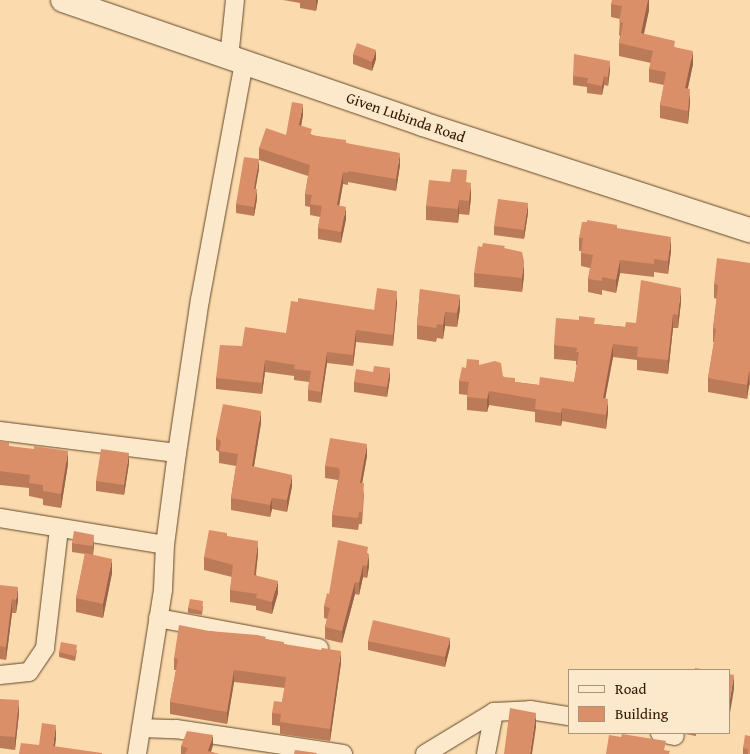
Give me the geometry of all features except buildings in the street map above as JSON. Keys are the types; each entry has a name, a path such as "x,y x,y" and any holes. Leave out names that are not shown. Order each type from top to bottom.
{"street":[{"name":"Given Lubinda Road","path":"63,0 423,124 750,230"},
{"path":"138,754 158,618 177,453 236,60 235,0"},
{"path":"0,431 177,453"},
{"path":"0,518 165,545"},
{"path":"0,675 29,672 45,648 59,528"},
{"path":"158,618 318,648"},
{"path":"425,754 494,712 530,710 568,716"},
{"path":"486,754 494,712"},
{"path":"142,728 176,729 343,754"}]}
